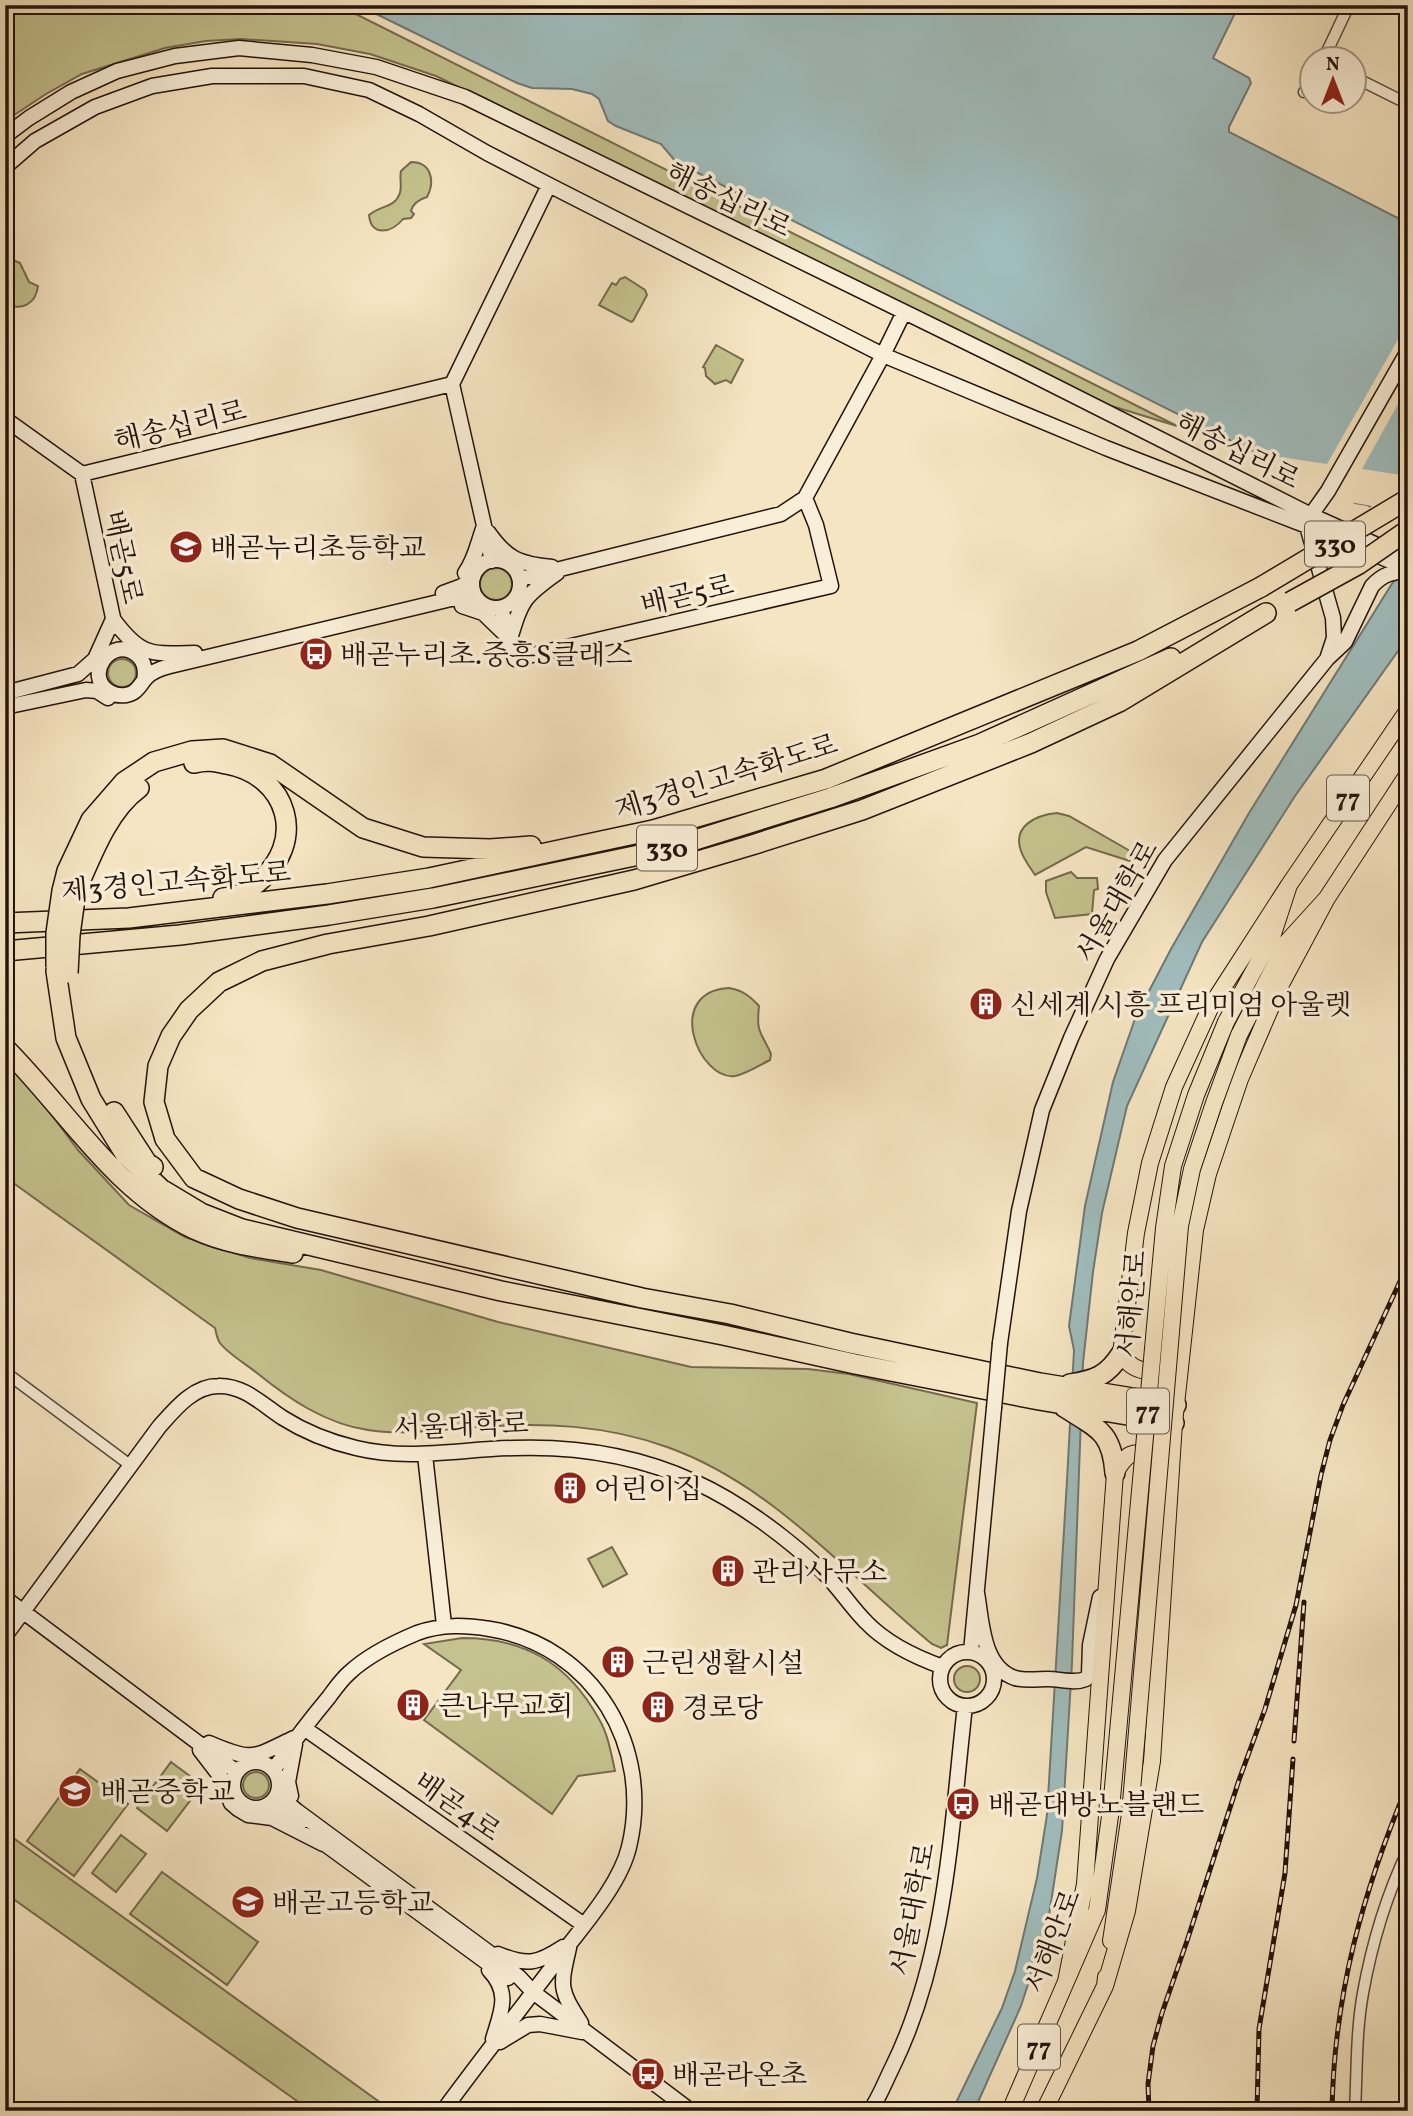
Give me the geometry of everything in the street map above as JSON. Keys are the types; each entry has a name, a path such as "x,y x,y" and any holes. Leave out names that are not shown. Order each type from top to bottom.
{"highway":[{"name":"제3경인고속화도로","path":"5,923 130,918 417,880 653,830 826,779 1138,651 1261,587 1408,499"},
{"name":"제3경인고속화도로","path":"5,951 180,935 329,915 433,898 663,850 830,798 980,744 1290,602 1359,564 1408,530"},
{"path":"1096,1402 1048,1393 730,1314 587,1285 297,1218 239,1199 194,1178 164,1139 154,1102 158,1066 171,1036 189,1010 219,982 262,961 328,944 429,926 634,880 862,810 1031,743 1119,702 1266,614"},
{"path":"653,830 561,843 490,849 423,848 363,828 270,764 223,749 192,751 154,762 124,782 91,820 67,871 70,935 62,972 66,1038 91,1099 125,1154 161,1189 201,1213 242,1229 501,1290 855,1364 1175,1414"},
{"path":"69,891 99,838 128,796 160,773 206,760 244,767 265,779 274,791 286,824 285,843 278,862 269,873 244,893 130,918"},
{"path":"62,972 78,1033 102,1092 147,1163 205,1203 244,1221 310,1236 449,1265 587,1285"},
{"path":"5,1048 31,1074 119,1176 155,1207 196,1230 245,1246 416,1271"},
{"path":"1115,1473 1114,1454 1096,1402 1121,1354"}],"main road":[{"name":"해송십리로","path":"5,135 71,92 117,71 175,57 239,48 312,55 376,67 465,97 1021,369 1408,570"},
{"name":"해송십리로","path":"5,167 36,141 95,107 152,86 212,76 304,76 369,90 419,114 549,186 883,355 1106,448 1309,520 1408,559"},
{"path":"492,561 452,384 549,186"},
{"path":"805,498 904,312"},
{"path":"1309,520 1408,351"},
{"name":"해송십리로","path":"5,419 82,474 452,384"},
{"name":"배곧5로","path":"82,474 119,649"},
{"name":"배곧5로","path":"509,639 515,659 831,586 817,525 805,498 781,514 520,579"},
{"name":"서울대학로","path":"971,1652 1000,1343 1019,1212 1042,1110 1107,959 1165,860 1327,659 1334,638 1333,618 1309,520"},
{"path":"484,526 500,548 519,562 564,569"},
{"path":"429,601 454,583 471,566 484,526"},
{"path":"492,561 504,561 512,565 520,579 521,587 514,601 501,608 486,607 478,601 472,589 473,578 480,566 492,561"},
{"path":"509,639 523,602 535,589 564,569"},
{"path":"1327,659 1345,642 1372,586 1389,572 1408,570"},
{"path":"429,601 457,589 473,578"},
{"path":"100,665 99,679 105,688 114,695 129,695 136,692 144,680 160,668 195,656 429,601 459,598 478,601"},
{"path":"429,601 475,609 492,620 509,639"},
{"path":"501,608 509,639"},
{"path":"5,695 78,674 95,660 113,620 131,642 150,653 195,656"},
{"path":"5,695 84,677 94,672 105,656 119,649 138,656 195,656"},
{"path":"138,656 145,666 144,680"},
{"path":"5,706 94,690 113,701 131,702 142,695 161,675 195,656"},
{"path":"5,706 85,686 105,688"},
{"name":"서해안로","path":"1010,2108 1097,1910 1111,1809 1173,1166 1196,1095 1226,1022 1272,937 1289,885 1408,710"},
{"name":"서해안로","path":"1044,2111 1105,1986 1130,1814 1180,1226 1192,1169 1239,1035 1287,942 1327,898 1408,774"},
{"path":"1180,1358 1172,1367 1157,1371 1129,1365 1121,1354 1136,1233 1150,1163 1174,1087 1210,1006 1289,885"},
{"path":"1105,1986 1127,1911 1152,1761 1175,1414 1195,1230 1208,1174 1245,1067 1280,986 1327,898"},
{"name":"서울대학로","path":"5,1636 159,1427 180,1404 207,1387 221,1385 252,1395 282,1418 357,1449 425,1455 514,1447 589,1450 642,1462 674,1473 696,1482 763,1523 821,1570 866,1622 896,1646 943,1667"},
{"path":"1066,1982 1085,1884 1115,1473 1127,1456 1138,1452 1166,1462 1171,1476"},
{"path":"425,1455 444,1625"},
{"path":"992,1667 995,1681 984,1700 965,1706 946,1696 940,1682 943,1667 954,1655 971,1652 980,1655 992,1667 1005,1680 1086,1679 1090,1645 1107,1567"},
{"path":"977,1593 989,1653 1000,1668 1015,1681"},
{"path":"5,1598 237,1772"},
{"path":"274,1769 348,1674 368,1658 418,1633 444,1625 500,1630 532,1639 573,1668 611,1710 621,1728 635,1790 629,1849 605,1895 584,1925 443,2111"},
{"name":"서울대학로","path":"870,2111 904,2044 926,1979 949,1856 965,1706"},
{"path":"188,1735 246,1757 263,1753 300,1733"},
{"path":"300,1733 289,1771 289,1790 331,1843"},
{"name":"배곧4로","path":"300,1733 584,1925"},
{"path":"188,1735 223,1780 231,1803 238,1809 248,1815 272,1818 331,1843"},
{"path":"264,1807 276,1798 280,1782 274,1769 260,1762 246,1764 237,1772 233,1782 236,1797 248,1807 264,1807 284,1813 331,1843 691,2111"},
{"path":"279,1790 284,1800 331,1843"},
{"path":"477,1950 521,1962 531,1962 549,1956 570,1943"},
{"path":"570,1943 562,1981 563,1989 568,2004 587,2033"},
{"path":"477,1950 499,1981 502,1992 502,2010 490,2048"},
{"path":"490,2048 528,2025 540,2024 587,2033"}],"street":[{"path":"1330,46 1349,5"},
{"path":"1368,84 1408,104"},
{"path":"5,1372 130,1465"},
{"path":"1355,2111 1357,2051 1363,1995 1376,1934 1392,1883 1408,1850"}],"shaded area":[{"path":"18,5 338,5 1177,426 1105,404 436,76 370,54 317,44 241,39 206,41 165,48 82,74 5,121 5,15"},
{"path":"411,162 423,165 430,174 431,185 427,197 413,206 411,211 414,214 411,218 403,219 388,230 378,230 369,215 397,199 401,189 401,171"},
{"path":"5,259 20,263 29,282 38,286 34,298 27,305 17,307 5,303"},
{"path":"625,277 645,290 647,295 631,322 599,305 612,283 616,285"},
{"path":"716,345 743,360 731,383 726,380 715,384 706,376 703,367"},
{"path":"496,568 507,573 512,584 507,595 496,600 485,595 480,584 485,573"},
{"path":"122,659 132,663 136,673 132,683 122,687 112,683 108,673 112,663"},
{"path":"1057,813 1069,816 1137,855 1133,862 1086,847 1035,875 1021,851 1020,835 1034,819"},
{"path":"1071,872 1077,878 1097,878 1098,889 1094,890 1092,914 1055,918 1046,892 1046,881"},
{"path":"729,988 746,994 759,1006 759,1027 771,1054 770,1060 735,1076 722,1074 710,1065 700,1051 692,1019 697,1004 709,993"},
{"path":"5,1052 78,1150 129,1205 185,1237 250,1258 321,1270 498,1322 691,1367 808,1369 849,1374 977,1403 947,1645 941,1648 932,1644 775,1507 705,1463 667,1447 621,1434 551,1425 382,1432 337,1422 295,1401 227,1351 219,1341 215,1328 5,1177"},
{"path":"612,1547 627,1574 603,1587 588,1559"},
{"path":"462,1638 485,1639 525,1649 559,1669 587,1699 599,1719 607,1737 615,1771 578,1776 552,1814 424,1720 461,1670 424,1644"},
{"path":"967,1666 976,1670 980,1679 976,1688 967,1692 958,1688 954,1679 958,1670"},
{"path":"171,1762 202,1785 167,1831 137,1808"},
{"path":"80,1769 128,1804 74,1876 27,1841"},
{"path":"256,1772 265,1776 269,1785 265,1794 256,1798 247,1794 243,1785 247,1776"},
{"path":"5,1832 392,2111 311,2111 5,1893"},
{"path":"121,1835 146,1854 116,1892 92,1873"},
{"path":"162,1872 258,1942 227,1985 130,1914"}],"water":[{"path":"358,5 1239,5 1213,58 1249,78 1251,83 1229,132 1400,219 1403,221 1402,231 1408,236 1408,528 1367,505 1355,503 1348,496 1349,479 1343,465 1311,481 676,162 661,144 608,121 599,99 592,94 572,89 532,88 517,83"},
{"path":"1408,558 1408,637 1295,796 1202,942 1127,1106 1102,1213 1083,1363 1072,1663 1062,1831 1048,1922 1021,2006 974,2111 952,2111 1002,2008 1015,1971 1037,1878 1047,1815 1074,1350 1069,1326 1085,1206 1113,1082 1136,1016 1171,949 1249,813"}],"pier":[{"path":"1408,322 1408,386 1362,469 1408,476 1408,531 1368,509 1372,506 1349,502 1341,487 1347,476 1341,467 1315,485 1246,452 1327,464"}],"railway":[{"path":"1149,2111 1148,2084 1153,2046 1239,1780 1265,1709 1296,1605 1330,1440 1343,1405 1408,1264"},
{"path":"1294,1741 1304,1602"},
{"path":"1257,2111 1259,2029 1285,1873 1293,1759"},
{"path":"1332,2111 1338,2026 1354,1944 1377,1864 1408,1784"}],"place":[{"name":"배곧누리초등학교","path":"186,547"},
{"name":"배곧누리초.중흥S클래스","path":"316,654"},
{"name":"신세계 시흥 프리미엄 아울렛","path":"986,1004"},
{"name":"어린이집","path":"570,1488"},
{"name":"관리사무소","path":"728,1571"},
{"name":"근린생활시설","path":"618,1662"},
{"name":"큰나무교회","path":"413,1705"},
{"name":"경로당","path":"658,1707"},
{"name":"배곧중학교","path":"75,1791"},
{"name":"배곧대방노블랜드","path":"963,1804"},
{"name":"배곧고등학교","path":"248,1902"},
{"name":"배곧라온초","path":"648,2074"}]}
